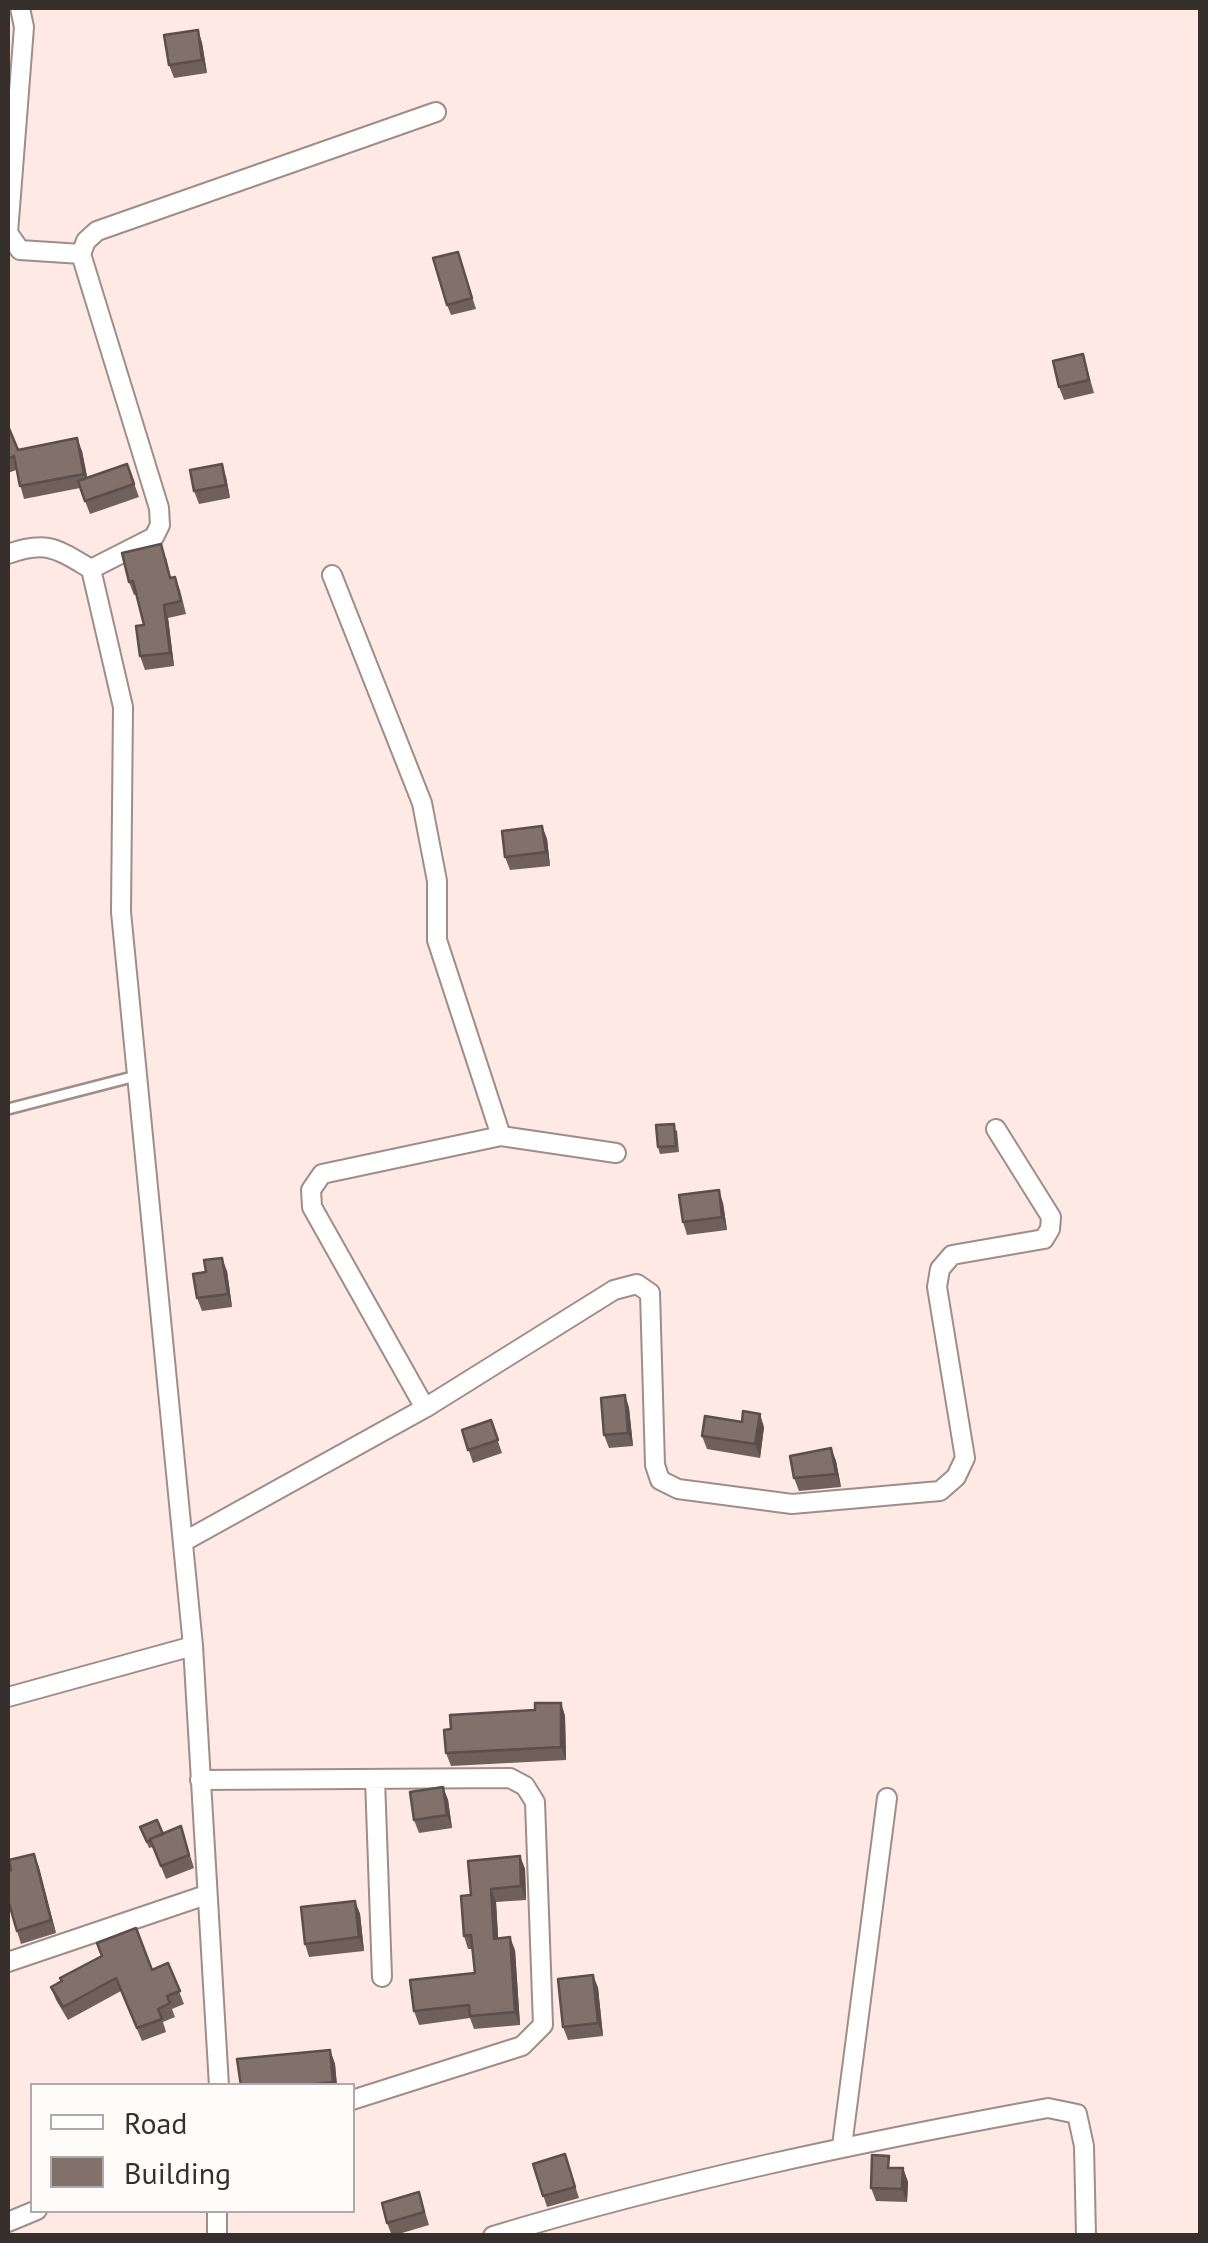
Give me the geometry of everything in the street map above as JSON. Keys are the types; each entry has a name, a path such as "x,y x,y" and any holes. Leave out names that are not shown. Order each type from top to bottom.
{"street":[{"path":"20,8 24,27 8,232 20,250 80,254"},
{"path":"91,569 154,536 160,524 80,254 86,241 97,231 436,112"},
{"path":"8,554 41,545 54,547 91,569 123,707 121,912 192,1646 219,2083"},
{"path":"332,575 422,803 437,881 436,940 501,1136"},
{"path":"183,1542 424,1408 614,1290 637,1284 650,1293 655,1464 660,1480 678,1489 792,1504 940,1491 956,1477 966,1458 937,1287 940,1269 952,1256 1044,1240 1050,1229 1051,1217 996,1129"},
{"path":"424,1408 312,1207 311,1190 322,1174 501,1136 616,1153"},
{"path":"8,1697 192,1646"},
{"path":"200,1780 510,1778 526,1786 535,1802 544,2025 522,2046 355,2099"},
{"path":"375,1779 382,1977"},
{"path":"842,2146 887,1798"},
{"path":"8,1962 206,1895"},
{"path":"492,2236 565,2214 842,2146 1048,2108 1077,2114 1084,2146 1086,2236"}],"lane":[{"path":"8,1109 138,1076"}],"building":[{"path":"198,30 202,60 169,65 164,35"},
{"path":"458,252 472,298 447,305 433,258"},
{"path":"1083,354 1089,380 1059,387 1053,361"},
{"path":"8,426 18,450 77,438 84,474 20,486 14,456 8,459"},
{"path":"127,464 134,484 85,501 78,481"},
{"path":"222,464 226,485 194,491 190,470"},
{"path":"161,544 181,601 164,605 170,653 140,656 136,626 144,625 122,553"},
{"path":"542,826 546,852 505,857 502,831"},
{"path":"674,1124 676,1146 658,1147 656,1125"},
{"path":"719,1190 722,1217 683,1222 679,1195"},
{"path":"222,1258 228,1294 197,1298 193,1274 206,1272 204,1260"},
{"path":"625,1395 628,1433 604,1435 601,1398"},
{"path":"743,1411 760,1414 755,1444 702,1436 705,1416 742,1422"},
{"path":"491,1420 498,1440 468,1450 462,1430"},
{"path":"831,1448 836,1474 794,1478 790,1456"},
{"path":"535,1703 561,1703 561,1747 446,1753 444,1730 451,1729 450,1715 535,1710"},
{"path":"443,1787 447,1815 414,1820 410,1792"},
{"path":"157,1820 163,1834 147,1842 140,1827"},
{"path":"181,1826 189,1855 161,1866 150,1839"},
{"path":"34,1854 51,1920 17,1931 8,1900 9,1860"},
{"path":"520,1856 521,1886 491,1889 494,1939 510,1937 515,2012 470,2016 469,2005 414,2011 410,1980 475,1973 471,1935 464,1936 461,1896 471,1895 468,1861"},
{"path":"355,1901 359,1937 305,1944 301,1907"},
{"path":"136,1928 152,1970 168,1963 180,1991 167,1996 170,2003 158,2009 162,2019 137,2028 116,1978 63,2007 51,1987 62,1981 60,1978 102,1956 97,1943"},
{"path":"593,1975 598,2023 563,2027 558,1979"},
{"path":"330,2050 333,2082 241,2083 237,2059"},
{"path":"565,2154 575,2187 543,2196 533,2164"},
{"path":"872,2155 889,2156 888,2168 903,2168 902,2189 871,2188"},
{"path":"419,2192 424,2212 387,2223 382,2203"}]}
